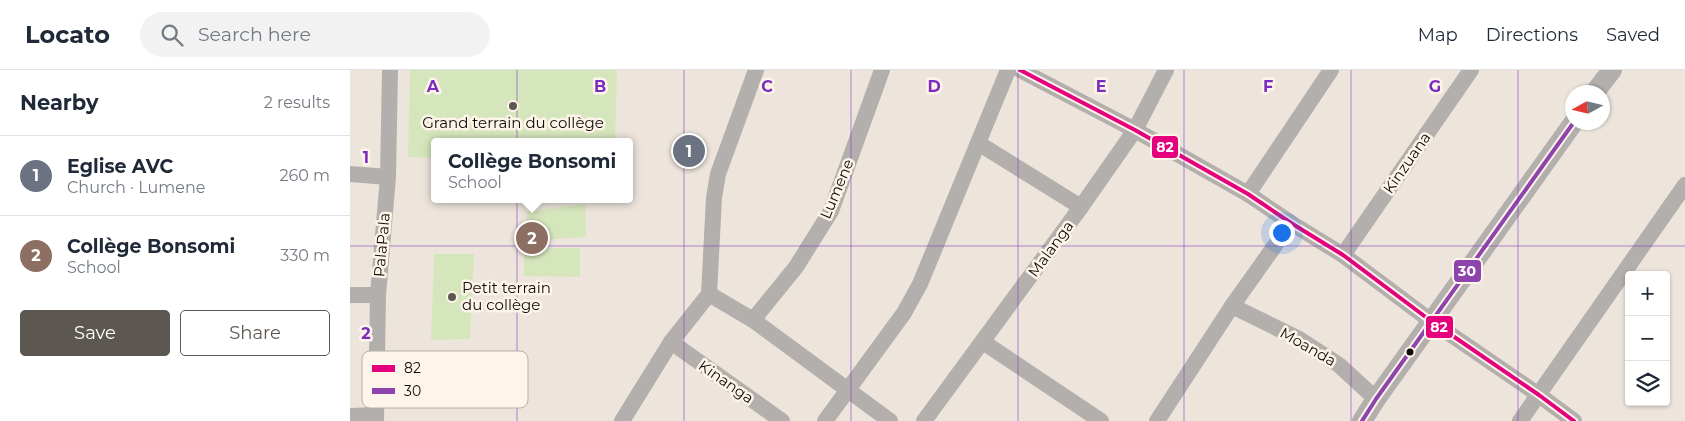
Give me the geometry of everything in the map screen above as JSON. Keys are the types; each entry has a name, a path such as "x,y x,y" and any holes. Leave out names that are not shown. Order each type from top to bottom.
{"street":[{"name":"PalaPala","path":"377,351 378,295 388,177 390,70"},
{"path":"622,421 671,342 709,294 714,198 718,174 756,70"},
{"name":"Lumene","path":"753,320 796,267 830,211 882,70"},
{"path":"825,421 904,313 920,284 1008,70"},
{"path":"1020,70 1135,130 1248,194 1291,223 1343,254 1431,322 1539,394 1574,421"},
{"name":"Malanga","path":"924,421 1135,130 1166,70"},
{"path":"1248,194 1331,70"},
{"name":"Kinzuana","path":"1343,254 1471,70"},
{"path":"1600,85 1612,70"},
{"path":"1362,421 1568,130"},
{"path":"978,143 1081,207"},
{"path":"350,174 388,177"},
{"path":"1520,421 1683,192"},
{"path":"1157,421 1232,306 1291,223"},
{"path":"709,294 753,320 890,421"},
{"path":"350,295 378,295"},
{"name":"Moanda","path":"1232,306 1299,339 1340,365 1376,399"},
{"name":"Kinanga","path":"671,342 782,421"},
{"path":"983,342 1101,421"},
{"path":"350,416 376,418"}],"green space":[{"name":"Grand terrain du collège","path":"410,70 617,70 615,138 431,138 431,158 408,157"},
{"path":"585,204 586,237 528,241 527,212"},
{"path":"524,248 580,248 580,277 524,276"},
{"name":"Petit terrain du collège","path":"434,254 474,254 470,339 431,340"}],"transit line":[{"name":"82","path":"1020,70 1135,130 1248,194 1343,255 1431,321 1574,421"},
{"name":"30","path":"1362,421 1568,130"}],"place":[{"name":"Grand terrain du collège","path":"513,106"},
{"name":"Eglise AVC","path":"689,151"},
{"name":"Collège Bonsomi","path":"532,238"},
{"name":"Petit terrain du collège","path":"452,297"}]}
